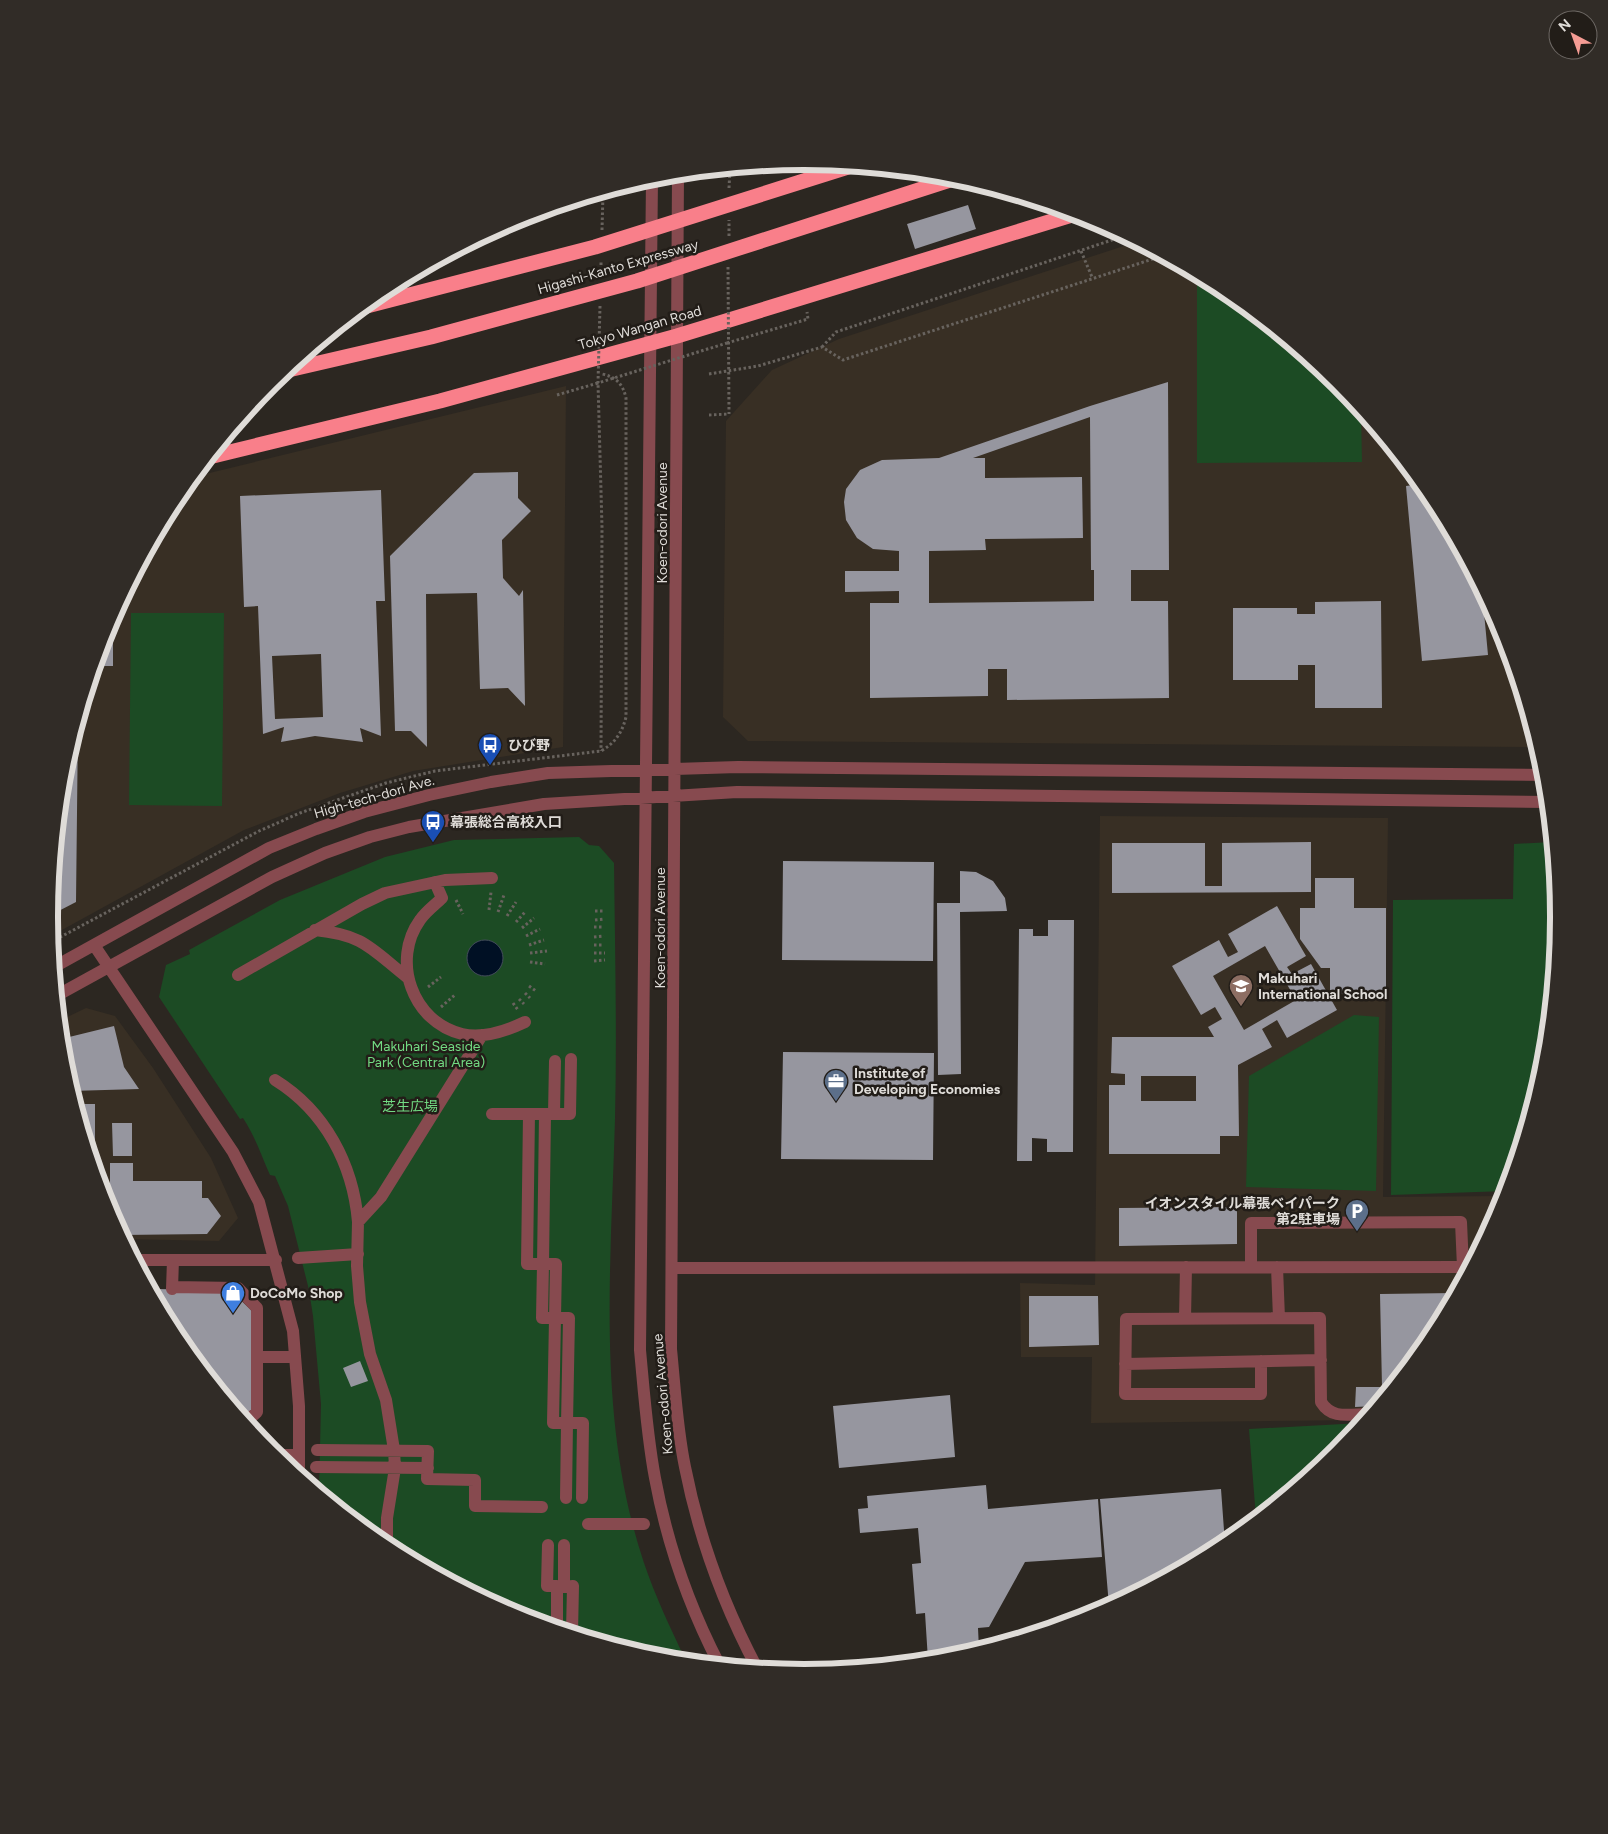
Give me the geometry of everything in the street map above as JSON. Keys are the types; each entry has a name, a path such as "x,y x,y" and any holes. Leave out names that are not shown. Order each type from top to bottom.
{"highway":[{"name":"Higashi-Kanto Expressway","path":"380,303 596,247 834,171"},
{"name":"Higashi-Kanto Expressway","path":"300,367 431,337 637,281 940,183"},
{"name":"Tokyo Wangan Road","path":"219,455 440,401 678,336 1064,217"}],"street":[{"name":"Koen-odori Avenue","path":"678,182 676,795 671,1349 684,1466 696,1516 720,1591 732,1621 754,1662"},
{"name":"Koen-odori Avenue","path":"652,186 640,1350 655,1477 666,1526 693,1610 716,1658"},
{"name":"High-tech-dori Ave.","path":"59,965 269,848 316,828 364,812 491,782 548,774 748,767 1537,775"},
{"path":"62,993 272,878 325,853 409,827 544,804 737,792 1541,802"},
{"path":"238,975 315,930 385,894 436,882 465,878 492,878"},
{"path":"436,882 442,898 420,920 406,955 408,978 415,996 431,1016 448,1029 462,1034 482,1035 512,1028 525,1022"},
{"path":"315,930 343,934 367,944 408,978"},
{"path":"94,945 233,1152 259,1202 294,1331 299,1406 299,1466"},
{"path":"358,1222 381,1197 482,1035"},
{"path":"492,1114 570,1114 571,1059"},
{"path":"542,1264 544,1185 555,1061"},
{"path":"274,1080 289,1089 310,1108 332,1138 349,1174 354,1191 358,1222 360,1302 370,1354 386,1400 394,1450 395,1468 387,1518 387,1537"},
{"path":"529,1114 527,1264 556,1264 553,1423 583,1423 582,1498"},
{"path":"528,1185 544,1185"},
{"path":"528,1218 543,1218"},
{"path":"1251,1267 1251,1223 1461,1222 1465,1262"},
{"path":"298,1258 358,1254"},
{"path":"141,1260 276,1260"},
{"path":"173,1260 172,1288 238,1288 257,1308 257,1412 251,1418"},
{"path":"1185,1319 1186,1267"},
{"path":"1276,1267 1279,1318"},
{"path":"673,1268 1463,1267"},
{"path":"555,1318 569,1318 566,1498"},
{"path":"1261,1361 1261,1394 1124,1394 1126,1319 1320,1318 1321,1402 1326,1410 1334,1415 1360,1414"},
{"path":"257,1357 295,1356"},
{"path":"1125,1364 1321,1360"},
{"path":"554,1368 568,1368"},
{"path":"317,1450 428,1451 427,1480 475,1480 475,1506 542,1507"},
{"path":"287,1455 298,1455"},
{"path":"316,1466 428,1468"},
{"path":"566,1471 582,1472"},
{"path":"588,1524 644,1524"},
{"path":"548,1545 547,1586 573,1586 572,1626"},
{"path":"557,1622 564,1545"}],"path":[{"path":"709,374 758,366 822,346 836,332 1116,239"},
{"path":"1081,251 1092,277"},
{"path":"822,346 843,360 1092,277 1154,258"},
{"path":"557,395 808,318 806,312"},
{"path":"709,415 729,414 728,343"},
{"path":"58,938 259,831 300,813 386,783 435,771 601,751 612,745 618,737 626,717 626,398 624,388 618,381 610,376 593,375"},
{"path":"598,383 602,527 601,751"},
{"path":"489,910 491,892"},
{"path":"498,912 504,895"},
{"path":"507,916 516,902"},
{"path":"516,922 526,911"},
{"path":"595,911 604,911"},
{"path":"522,928 534,918"},
{"path":"595,920 604,920"},
{"path":"594,927 604,927"},
{"path":"526,936 540,929"},
{"path":"594,936 604,936"},
{"path":"529,945 544,940"},
{"path":"594,945 604,945"},
{"path":"530,953 547,951"},
{"path":"594,954 604,953"},
{"path":"594,961 605,960"},
{"path":"530,962 545,964"},
{"path":"529,986 536,991"},
{"path":"525,993 530,998"},
{"path":"431,1016 456,994"},
{"path":"519,999 524,1004"},
{"path":"513,1003 518,1010"}],"shaded area":[{"path":"1128,244 1177,271 1219,296 1258,325 1332,389 1365,425 1425,502 1474,587 1494,631 1511,677 1530,747 748,741 723,717 726,421 772,370 839,339"},
{"path":"566,386 563,747 413,771 340,793 244,830 58,932 59,868 64,820 72,771 97,677 114,631 134,587 183,502 203,474"},
{"path":"1100,816 1388,818 1383,1197 1497,1196 1474,1247 1425,1332 1396,1371 1355,1420 1091,1423 1092,1357 1021,1357 1020,1283 1095,1285"},
{"path":"86,1008 115,1016 153,1068 211,1158 238,1218 219,1241 130,1239 114,1203 97,1157 83,1110 72,1063 65,1018"}],"green space":[{"path":"1197,283 1219,296 1258,325 1332,389 1361,421 1362,462 1197,463"},
{"path":"131,613 224,613 222,806 129,805"},
{"name":"Makuhari Seaside Park (Central Area)","path":"579,837 589,845 599,846 614,863 616,1087 610,1287 613,1399 619,1454 629,1509 644,1563 658,1600 682,1653 611,1638 564,1624 518,1607 474,1587 389,1538 319,1484 321,1404 313,1316 309,1290 288,1206 275,1176 270,1175 243,1118 240,1119 159,997 166,965 190,954 189,950 280,900 385,857 454,840"},
{"path":"1546,842 1550,917 1549,966 1544,1014 1536,1063 1511,1157 1498,1191 1391,1195 1393,900 1513,899 1514,844"},
{"path":"1354,1015 1379,1017 1376,1191 1246,1187 1249,1076"},
{"path":"1352,1423 1332,1445 1296,1478 1255,1511 1249,1429"}],"water":[{"path":"485,940 498,945 503,958 498,971 485,976 472,971 467,958 472,945"}],"building":[{"path":"968,205 976,229 915,249 907,224"},
{"path":"1168,382 1169,570 1131,570 1131,601 1168,601 1169,698 1007,700 1007,669 988,669 988,696 870,698 870,603 899,603 899,591 845,592 845,571 899,571 899,551 873,549 857,538 846,520 844,502 846,489 860,470 882,460 939,458 1090,406","holes":["1090,417 1091,570 1094,570 1094,601 929,603 929,551 986,550 985,539 1083,538 1082,477 985,478 985,458 973,458"]},
{"path":"518,472 518,498 531,511 502,540 503,578 519,596 523,590 525,706 508,688 480,689 477,593 426,594 427,747 411,731 395,731 390,556 474,473"},
{"path":"1412,485 1425,502 1474,587 1484,608 1488,655 1422,661 1406,486"},
{"path":"381,490 385,601 376,601 381,736 360,728 363,742 315,736 281,742 284,727 263,734 258,606 244,607 240,496","holes":["321,654 323,717 275,719 272,656"]},
{"path":"1381,601 1382,708 1315,708 1315,665 1298,665 1298,680 1233,680 1233,608 1297,608 1297,614 1315,614 1315,602"},
{"path":"113,634 113,666 101,666"},
{"path":"78,746 76,902 58,911 59,868 64,820"},
{"path":"1311,842 1311,892 1112,893 1112,843 1205,843 1205,886 1222,886 1222,843"},
{"path":"783,861 934,862 933,961 782,960"},
{"path":"960,871 976,872 993,881 1005,898 1007,911 960,912 961,1074 938,1075 937,903 960,903"},
{"path":"1315,878 1354,878 1354,908 1386,908 1386,994 1330,994 1330,968 1321,968 1300,939 1300,908 1315,908"},
{"path":"1277,906 1306,956 1287,967 1292,974 1311,964 1337,1010 1287,1038 1277,1020 1262,1029 1272,1047 1238,1065 1239,1136 1220,1136 1220,1154 1109,1154 1109,1085 1125,1085 1125,1074 1111,1073 1112,1037 1214,1037 1208,1027 1222,1019 1215,1007 1201,1015 1172,966 1219,940 1228,957 1238,952 1228,934","holes":["1265,946 1296,1000 1244,1030 1213,976","1141,1076 1196,1076 1196,1101 1141,1101"]},
{"path":"1048,920 1074,920 1073,1152 1047,1152 1047,1139 1032,1138 1032,1161 1017,1161 1019,929 1033,929 1033,936 1048,936"},
{"path":"114,1026 124,1067 139,1089 79,1091 68,1037"},
{"path":"783,1052 934,1053 933,1160 781,1159"},
{"path":"82,1104 95,1104 95,1150"},
{"path":"112,1123 132,1123 132,1156 113,1156"},
{"path":"110,1163 133,1163 133,1181 202,1181 202,1198 208,1198 221,1216 207,1234 129,1235 110,1192"},
{"path":"1237,1207 1237,1244 1119,1246 1119,1208"},
{"path":"158,1290 231,1291 251,1310 251,1411 247,1414 212,1371 183,1332"},
{"path":"1448,1293 1425,1332 1367,1406 1355,1407 1356,1387 1382,1387 1380,1294"},
{"path":"1029,1296 1098,1296 1099,1345 1029,1347"},
{"path":"360,1361 368,1381 351,1387 343,1368"},
{"path":"950,1395 955,1457 839,1468 833,1406"},
{"path":"986,1485 988,1509 1098,1499 1102,1557 1025,1562 989,1627 978,1628 979,1642 928,1653 925,1613 916,1614 912,1564 921,1563 918,1528 860,1533 858,1509 868,1508 867,1496"},
{"path":"1221,1489 1224,1534 1134,1587 1108,1599 1100,1499"}],"place":[{"name":"ひび野","path":"490,766"},
{"name":"幕張総合高校入口","path":"433,843"},
{"name":"Makuhari International School","path":"1241,1007"},
{"name":"Institute of Developing Economies","path":"836,1102"},
{"name":"イオンスタイル幕張ベイパーク 第2駐車場","path":"1357,1232"},
{"name":"DoCoMo Shop","path":"233,1314"}],"park label":[{"name":"芝生広場","path":"410,1106"}]}
